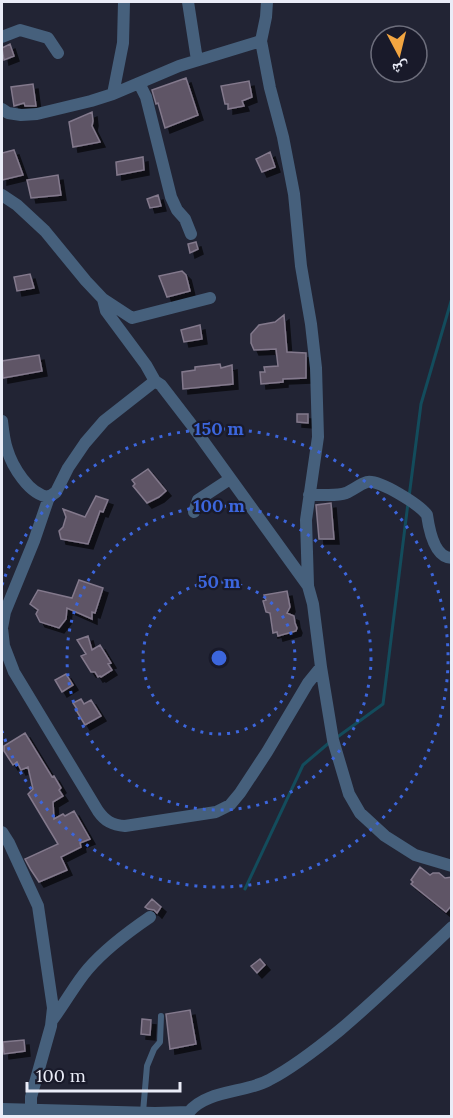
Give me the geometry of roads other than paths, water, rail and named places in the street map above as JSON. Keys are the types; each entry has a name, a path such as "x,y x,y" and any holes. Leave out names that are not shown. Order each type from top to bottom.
{"street":[{"path":"113,94 123,43 124,2"},
{"path":"188,2 197,60"},
{"path":"267,2 261,41 294,194 301,266 316,368 318,437 306,520 309,586 333,740 345,783 354,804 372,826 415,855 452,866"},
{"path":"2,37 20,30 39,35 48,38 58,53"},
{"path":"2,109 8,114 37,114 91,101 197,60 261,41"},
{"path":"139,83 146,97 171,197 177,210 185,219 190,234"},
{"path":"2,195 45,231 103,299 132,318 210,298"},
{"path":"103,299 106,310 155,381 172,399 309,586"},
{"path":"155,381 104,421 68,468 56,492 49,497 5,612 2,628 4,646 14,672 98,811 107,821 124,826 201,815 226,807 240,793 308,683 321,667"},
{"path":"2,421 7,448 16,470 32,489 44,497 49,497"},
{"path":"194,512 198,500 230,479"},
{"path":"309,495 344,494 366,482 380,484 427,515 434,543 442,556 452,558"},
{"path":"2,832 38,906 53,1008 53,1018 32,1097 31,1110"},
{"path":"53,1018 89,967 150,917"},
{"path":"189,1112 193,1107 219,1095 268,1081 304,1058 374,1001 452,927"},
{"path":"2,1109 151,1114 189,1112 202,1116"}],"lane":[{"path":"151,1114 147,1066 154,1049 160,1042 161,1016"}],"waterway":[{"path":"409,497 421,404 452,298"},
{"path":"336,738 383,704 408,503"},
{"path":"245,889 303,765 330,742"}]}
